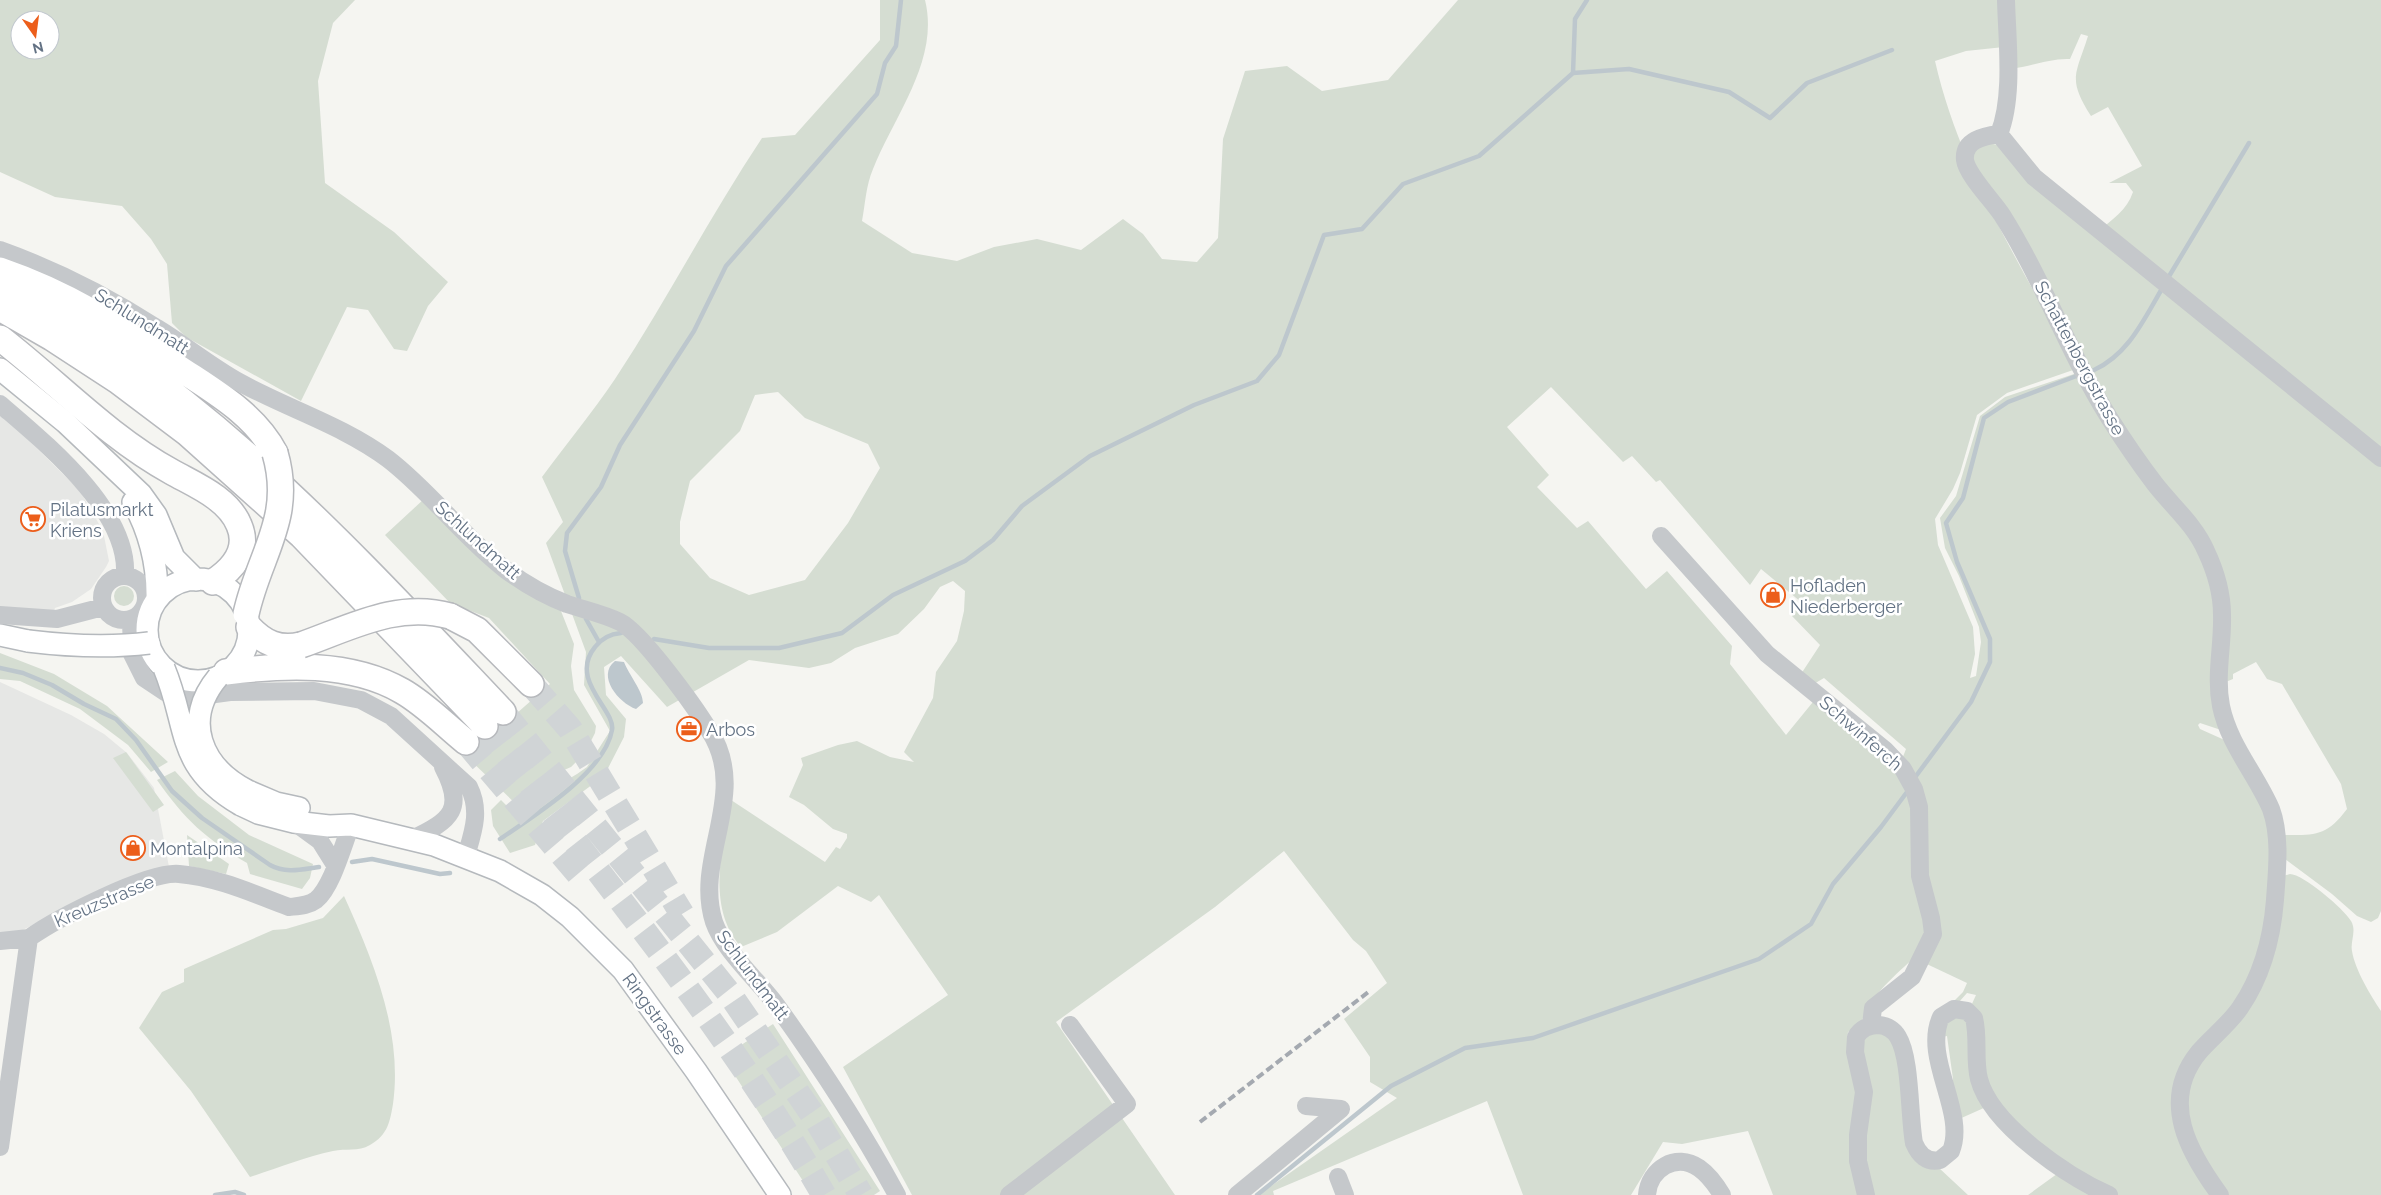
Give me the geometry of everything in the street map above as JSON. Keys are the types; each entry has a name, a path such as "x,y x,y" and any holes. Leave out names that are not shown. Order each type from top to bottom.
{"highway":[{"path":"0,270 59,293 119,327 230,403 256,425 274,454 281,477 281,504 247,620 265,641 286,647 301,645 393,613 421,611 450,616 477,630 531,684"},
{"path":"0,284 73,325 147,375 207,422 316,518 494,719 302,536 187,433 118,381 52,338 0,308"},
{"path":"0,338 126,442 220,501 234,516 239,524 243,541 241,553 225,574 205,580"},
{"path":"222,674 272,668 337,670 359,674 404,692 466,742"}],"main road":[{"path":"0,369 42,402 141,494 152,508 174,558 205,580 228,589 236,597 247,620 246,645 241,656 222,674 203,698 199,710 200,738 209,757 219,770 258,813 294,822 329,826 351,825"},
{"path":"112,467 140,515 149,537 156,570 157,600 147,624 149,643 153,654 164,668 176,698 184,739 194,762 217,789 244,798 328,813 351,825 412,839 467,857"},
{"path":"157,600 174,585 205,580"},
{"path":"0,635 72,646 110,647 149,643"},
{"path":"164,668 176,676 192,680 222,674"},
{"name":"Ringstrasse","path":"467,857 517,879 556,906 623,970 696,1071 780,1195"}],"street":[{"path":"2006,0 2007,100 2004,120 1999,134 2034,177 2381,458"},
{"name":"Schattenbergstrasse","path":"1999,134 1981,138 1971,143 1965,155 1966,166 2002,215 2047,296 2109,418 2155,484 2193,529 2204,547 2215,575 2222,613 2218,680 2222,708 2235,744 2274,818 2276,848 2275,899 2273,919 2263,963 2241,1006 2192,1062 2182,1089 2180,1120 2185,1140 2201,1170 2220,1195"},
{"name":"Schlundmatt","path":"0,250 40,264 85,286 161,330 232,378 272,399 326,422 371,447 406,474 492,557 514,575 564,602 627,626 673,680 710,731 722,754 725,769 725,791 710,888 711,909 718,930 727,946 762,987 820,1067 850,1113 897,1195"},
{"path":"0,404 64,463 96,498 116,532 123,553 125,575"},
{"name":"Schwinferch","path":"1661,536 1767,654 1885,750 1903,769 1914,789 1918,808 1920,876 1931,918 1932,934 1912,977 1873,1008 1871,1026"},
{"path":"125,575 140,582 146,594 143,609 131,619 116,619 108,614 103,607 101,597 104,587 114,578 125,575"},
{"path":"0,615 57,619 103,607"},
{"path":"131,619 132,654 144,678 165,692 186,698 230,692 314,691 361,700 391,716 437,756 469,788 475,802 475,824 467,857"},
{"path":"412,839 442,821 454,805 453,788 437,756"},
{"path":"294,822 320,841 334,866"},
{"name":"Kreuzstrasse","path":"29,938 68,913 150,879 177,874 200,877 289,907 304,906 315,900 324,891 351,825"},
{"path":"0,942 29,938 0,1146"},
{"path":"1866,1195 1858,1161 1858,1135 1864,1092 1855,1041 1859,1032 1871,1026 1889,1028 1900,1042 1905,1060 1914,1143 1918,1152 1925,1159 1940,1160 1948,1156 1952,1147 1952,1124 1938,1056 1936,1036 1941,1017 1949,1010 1959,1009 1967,1011 1974,1018 1979,1079 1985,1094 1996,1112 2032,1145 2065,1170 2109,1195"},
{"path":"1009,1195 1127,1104 1070,1025"},
{"path":"1238,1195 1341,1109 1306,1106"},
{"path":"1647,1195 1651,1179 1660,1168 1668,1164 1685,1162 1694,1164 1706,1172 1722,1195"},
{"path":"1338,1177 1345,1195"}],"shaded area":[{"path":"0,0 355,0 333,23 318,81 325,183 394,232 448,282 428,306 407,351 394,349 368,310 347,307 301,401 186,337 172,323 167,264 151,239 122,206 55,197 0,172"},
{"path":"880,0 925,0 928,22 921,66 871,175 862,221 912,253 957,261 994,247 1037,239 1081,250 1123,219 1143,234 1162,259 1197,262 1218,238 1223,139 1245,71 1287,66 1322,91 1388,80 1458,0 2004,0 2004,47 1966,51 1935,61 1946,102 1960,142 1977,181 2015,257 2076,369 2007,393 1977,415 1960,473 1935,519 1938,545 1973,627 1975,654 1970,678 1976,676 1981,642 1979,627 1959,576 1945,548 1940,518 1956,496 1980,416 2005,397 2077,373 2192,534 2217,599 2224,731 2200,723 2198,725 2200,729 2229,742 2269,816 2272,885 2254,974 2176,1099 2215,1195 2118,1195 2099,1187 2026,1135 1989,1091 1971,1006 1976,995 1967,993 1959,1002 1954,1001 1963,992 1967,983 1914,958 1874,998 1863,1017 1861,1026 1848,1032 1847,1040 1859,1083 1860,1195 1773,1195 1748,1131 1682,1144 1663,1142 1631,1195 1523,1195 1487,1101 1273,1191 1274,1195 1258,1195 1397,1098 1370,1082 1370,1057 1344,1019 1387,983 1366,951 1353,940 1284,851 1215,907 1056,1022 1175,1195 912,1195 843,1067 948,995 879,895 871,902 838,886 777,932 741,947 730,931 723,914 720,896 721,857 731,800 825,862 836,847 840,849 847,838 847,834 833,829 804,805 789,797 803,765 801,758 838,745 857,741 890,757 914,762 904,752 933,698 936,672 957,641 964,611 965,591 953,581 940,587 924,609 898,634 855,648 831,663 809,668 749,660 667,707 621,656 604,667 606,695 626,719 624,737 604,776 543,821 535,845 510,853 493,826 491,810 501,800 513,812 577,774 587,767 610,731 584,685 586,652 546,543 563,522 542,477 615,379 653,319 724,197 762,138 795,135 880,40","holes":["1551,387 1623,462 1632,456 1656,482 1660,480 1750,585 1761,569 1801,602 1792,616 1820,645 1801,674 1812,685 1824,678 1906,749 1897,772 1817,697 1786,735 1730,664 1732,646 1667,571 1646,589 1588,521 1577,528 1537,487 1549,475 1507,427","778,392 805,418 868,444 880,468 848,523 805,580 749,595 710,578 680,544 680,522 690,481 740,431 755,395"]},
{"path":"2009,0 2381,0 2381,911 2378,918 2371,922 2357,916 2332,894 2285,859 2282,835 2312,834 2326,830 2347,809 2341,784 2282,684 2267,679 2256,662 2233,674 2233,679 2223,683 2222,587 2150,472 1976,173 1971,155 1982,146 1989,144 1997,145 2097,232 2123,209 2133,192 2126,183 2109,183 2142,166 2108,107 2091,116 2083,103 2076,84 2076,76 2088,36 2081,34 2070,59 2010,69"},
{"path":"0,412 80,491 103,531 109,561 106,567 91,589 72,602 55,608 54,611 0,608"},
{"path":"424,499 559,606 574,644 571,666 574,690 596,726 595,733 585,753 571,767 539,781 519,807 467,757 550,684 489,618 450,603 385,535"},
{"path":"124,586 131,589 134,596 131,603 124,606 117,603 114,596 117,589"},
{"path":"0,653 54,674 107,706 168,762 151,772 128,745 80,709 20,681 0,679"},
{"path":"615,661 624,662 641,693 643,703 636,709 623,701 612,688 608,674 610,667"},
{"path":"0,682 71,715 104,734 127,753 154,788 169,867 79,900 21,931 0,934"},
{"path":"126,752 164,805 153,812 113,758"},
{"path":"175,771 198,796 249,835 313,864 310,878 302,889 250,874 247,863 219,845 197,827 177,806 157,780"},
{"path":"187,835 229,864 226,874 189,866"},
{"path":"2290,874 2304,880 2323,893 2351,921 2353,925 2352,947 2356,966 2381,1011 2381,1195 2224,1195 2203,1167 2184,1113 2195,1066 2243,1011 2283,876"},
{"path":"344,896 375,971 390,1023 395,1077 393,1104 389,1122 381,1137 365,1147 323,1153 250,1177 191,1091 139,1028 162,992 184,982 184,969 273,930 286,929 323,918"},
{"path":"1965,1016 1986,1107 1957,1120 1951,1090 1953,1079 1947,1036 1942,1037 1946,1020"},
{"path":"773,1024 880,1191 874,1195 812,1195 723,1057"},
{"path":"1880,1030 1896,1041 1909,1140 1968,1195 1871,1195 1866,1183 1862,1042 1870,1032"},
{"path":"2061,1171 2100,1195 2028,1195"}],"waterway":[{"path":"579,598 565,551 567,533 601,487 620,445 694,331 726,266 877,94 885,63 896,46 901,0"},
{"path":"654,639 709,648 779,648 842,633 893,595 965,561 993,540 1022,506 1090,456 1194,405 1257,381 1279,355 1324,235 1362,229 1403,184 1479,156 1573,73 1575,19 1587,0"},
{"path":"1573,73 1629,69 1729,92 1770,118 1807,83 1892,50"},
{"path":"2168,278 2249,143"},
{"path":"2094,370 2117,355 2126,345 2142,323 2163,287"},
{"path":"1913,780 1971,702 1990,662 1990,639 1957,562 1946,523 1963,498 1984,418 2008,402 2079,375"},
{"path":"586,619 599,642"},
{"path":"500,839 566,792 596,762 607,746 612,730 611,722 590,682 587,671 588,659 595,647 606,637 621,633"},
{"path":"0,668 23,673 52,685 84,704 116,719 136,740 172,791 202,818 270,865 288,870 319,867"},
{"path":"1257,1195 1391,1086 1465,1048 1533,1038 1759,959 1811,924 1833,884 1881,827 1907,792"},
{"path":"352,862 372,859 440,874 450,873"},
{"path":"215,1195 235,1192 244,1195"}],"tunnel":[{"path":"531,684 570,729 682,914"},
{"path":"503,712 729,993 817,1121 861,1195"},
{"path":"485,726 619,898 705,1014 747,1073 824,1195"},
{"path":"466,742 581,877"}],"railway":[{"path":"1200,1122 1371,990"}],"place":[{"name":"Pilatusmarkt Kriens","path":"33,519"},
{"name":"Hofladen Niederberger","path":"1773,595"},
{"name":"Arbos","path":"689,729"},
{"name":"Montalpina","path":"133,848"}]}
